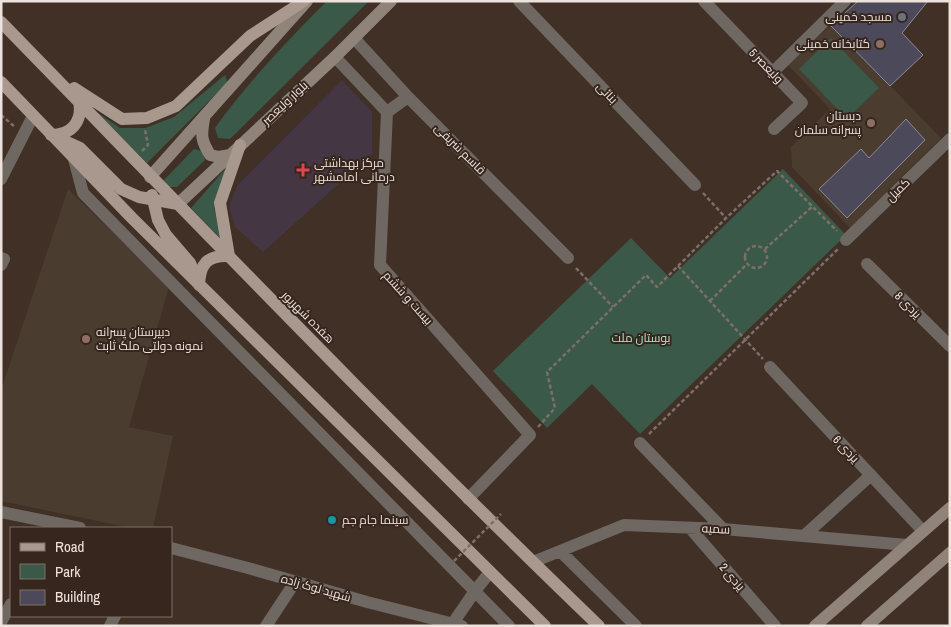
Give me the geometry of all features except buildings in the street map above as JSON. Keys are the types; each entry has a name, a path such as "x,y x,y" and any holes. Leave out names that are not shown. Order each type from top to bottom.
{"main road":[{"path":"51,74 122,119 147,118 176,106 250,36 306,1"},
{"path":"199,285 190,263 166,235 158,220 150,177 204,119 306,1"},
{"name":"بلوار ولیعصر","path":"178,204 335,57 391,1"},
{"name":"هفده شهریور","path":"1,22 150,177 468,499 599,626"},
{"path":"1,82 74,159 199,285 545,626"},
{"path":"52,135 59,135 72,129 80,116 79,101"},
{"path":"204,119 201,133 202,142 210,155 219,157 230,155"},
{"path":"52,135 80,148 121,188 139,197 153,201 178,204"},
{"path":"199,285 203,265 210,259 219,256 229,256 220,203 240,145"},
{"path":"815,626 950,508"},
{"path":"867,626 950,553"}],"street":[{"name":"بنائی","path":"519,1 695,185"},
{"name":"ولیعصر 5","path":"704,1 802,103 774,129"},
{"path":"772,72 844,1"},
{"name":"قاسم شریفی","path":"354,38 408,97 568,258"},
{"path":"335,57 388,112 408,97"},
{"name":"بیست و ششم","path":"388,112 380,265 530,435"},
{"path":"1,179 4,165 33,116"},
{"name":"کمیل","path":"846,240 950,139"},
{"path":"74,159 83,193 509,626"},
{"path":"1,258 4,259 1,265"},
{"name":"یزدی 8","path":"867,264 950,346"},
{"path":"220,332 232,318"},
{"name":"یزدی 6","path":"770,367 922,531"},
{"path":"468,499 530,435"},
{"path":"640,443 724,530"},
{"path":"804,535 871,475"},
{"path":"1,512 55,526 68,527"},
{"name":"سمیه","path":"533,562 624,525 804,535 907,545"},
{"name":"یزدی 2","path":"690,528 775,626"},
{"name":"شهید لوک زاده","path":"172,548 455,625"},
{"path":"560,551 636,626"},
{"path":"455,625 475,591 490,572"},
{"path":"266,626 295,582"},
{"path":"1,622 10,606"}],"path":[{"path":"1,115 23,135"},
{"path":"530,435 555,408 548,372 646,275 657,287 777,170 846,240 640,443"},
{"path":"695,185 726,218"},
{"path":"765,249 812,206"},
{"path":"759,245 765,249 768,256 766,263 754,268 747,264 744,258 746,250 752,246 759,245"},
{"path":"568,258 613,307"},
{"path":"710,301 747,264"},
{"path":"678,266 770,367"},
{"path":"454,561 501,514"}],"shaded area":[{"name":"دبستان پسرانه سلمان","path":"831,25 941,138 850,228 792,167 791,147 830,109 787,64"},
{"name":"مرکز بهداشتی درمانی امامشهر","path":"342,80 372,112 372,154 263,252 235,227 229,207 237,186"},
{"name":"دبیرستان پسرانه نمونه دولتی ملک ثابت","path":"68,189 169,287 129,427 173,436 153,527 126,527 1,501 1,390"}],"green space":[{"path":"327,1 369,1 230,139 218,138 215,128 254,78"},
{"path":"831,38 879,88 847,119 799,69"},
{"path":"225,75 226,84 147,163 95,111 120,128 145,128 174,117"},
{"path":"194,149 202,151 205,160 177,187 168,187 164,180"},
{"path":"227,167 214,208 223,241 191,208"},
{"name":"بوستان ملت","path":"783,169 846,235 640,434 592,384 547,428 493,371 631,238 670,278"}],"place":[{"name":"مسجد خمینی","path":"902,17"},
{"name":"کتابخانه خمینی","path":"880,44"},
{"name":"دبستان پسرانه سلمان","path":"871,123"},
{"name":"مرکز بهداشتی درمانی امامشهر","path":"303,170"},
{"name":"دبیرستان پسرانه نمونه دولتی ملک ثابت","path":"86,339"},
{"name":"سینما جام جم","path":"332,520"}]}
